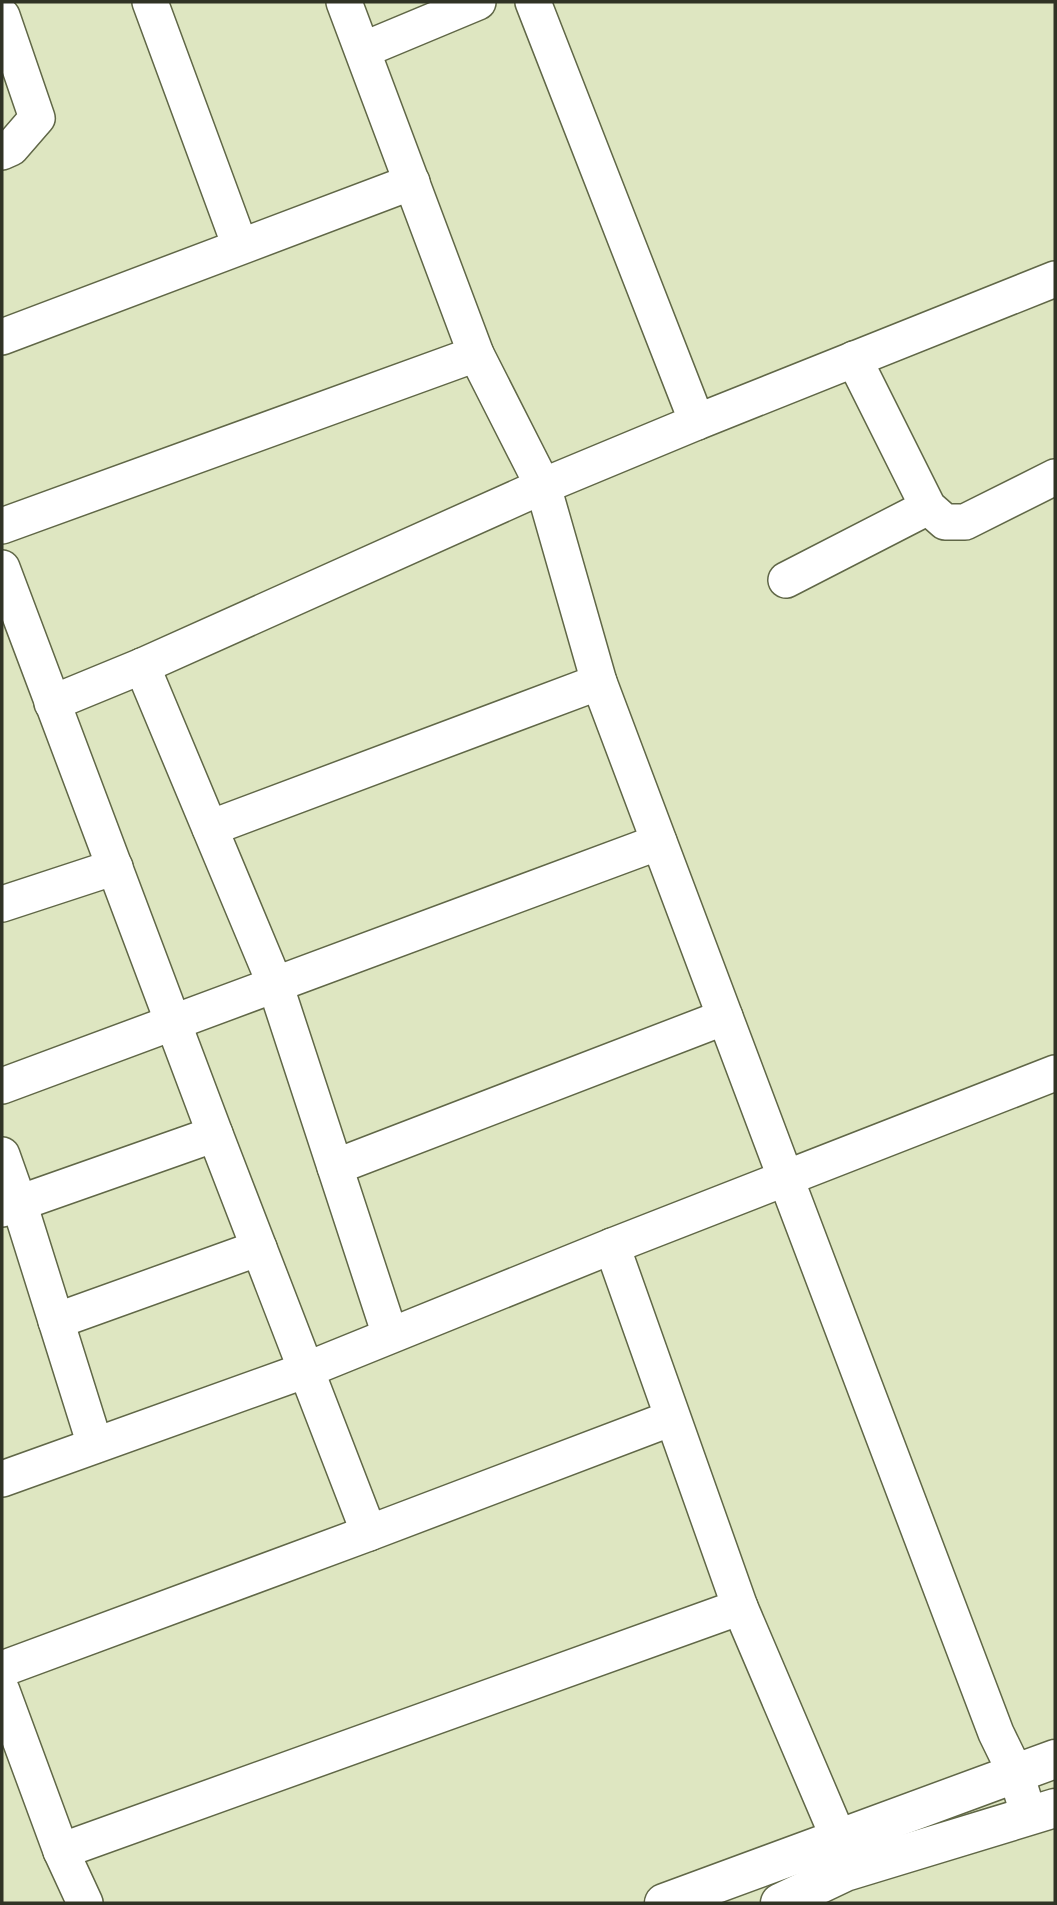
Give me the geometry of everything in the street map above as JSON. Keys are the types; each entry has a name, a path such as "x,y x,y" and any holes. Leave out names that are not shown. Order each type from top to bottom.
{"street":[{"path":"149,2 240,246"},
{"path":"344,2 477,355 543,485 599,682 996,1733 1016,1774 1042,1812 842,1856 664,1903"},
{"path":"363,50 478,2"},
{"path":"533,2 697,422"},
{"path":"2,16 37,118 11,148 2,152"},
{"path":"2,337 412,182"},
{"path":"52,703 142,666 543,485 1055,279"},
{"path":"2,526 477,355"},
{"path":"855,359 928,507 944,522 965,522 1055,477"},
{"path":"786,580 928,507"},
{"path":"2,568 215,1134 369,1533"},
{"path":"142,666 275,984 390,1335"},
{"path":"210,828 599,682"},
{"path":"2,1086 659,842"},
{"path":"2,905 116,867"},
{"path":"335,1167 725,1017"},
{"path":"2,1479 306,1370 612,1246 1055,1073"},
{"path":"10,1206 215,1134"},
{"path":"2,1155 10,1206 56,1321 95,1445"},
{"path":"612,1246 740,1607 842,1856"},
{"path":"56,1321 259,1248"},
{"path":"2,1669 672,1418"},
{"path":"61,1851 740,1607"},
{"path":"2,1691 61,1851 85,1903"},
{"path":"780,1903 842,1856 1016,1774 1055,1759"}]}
